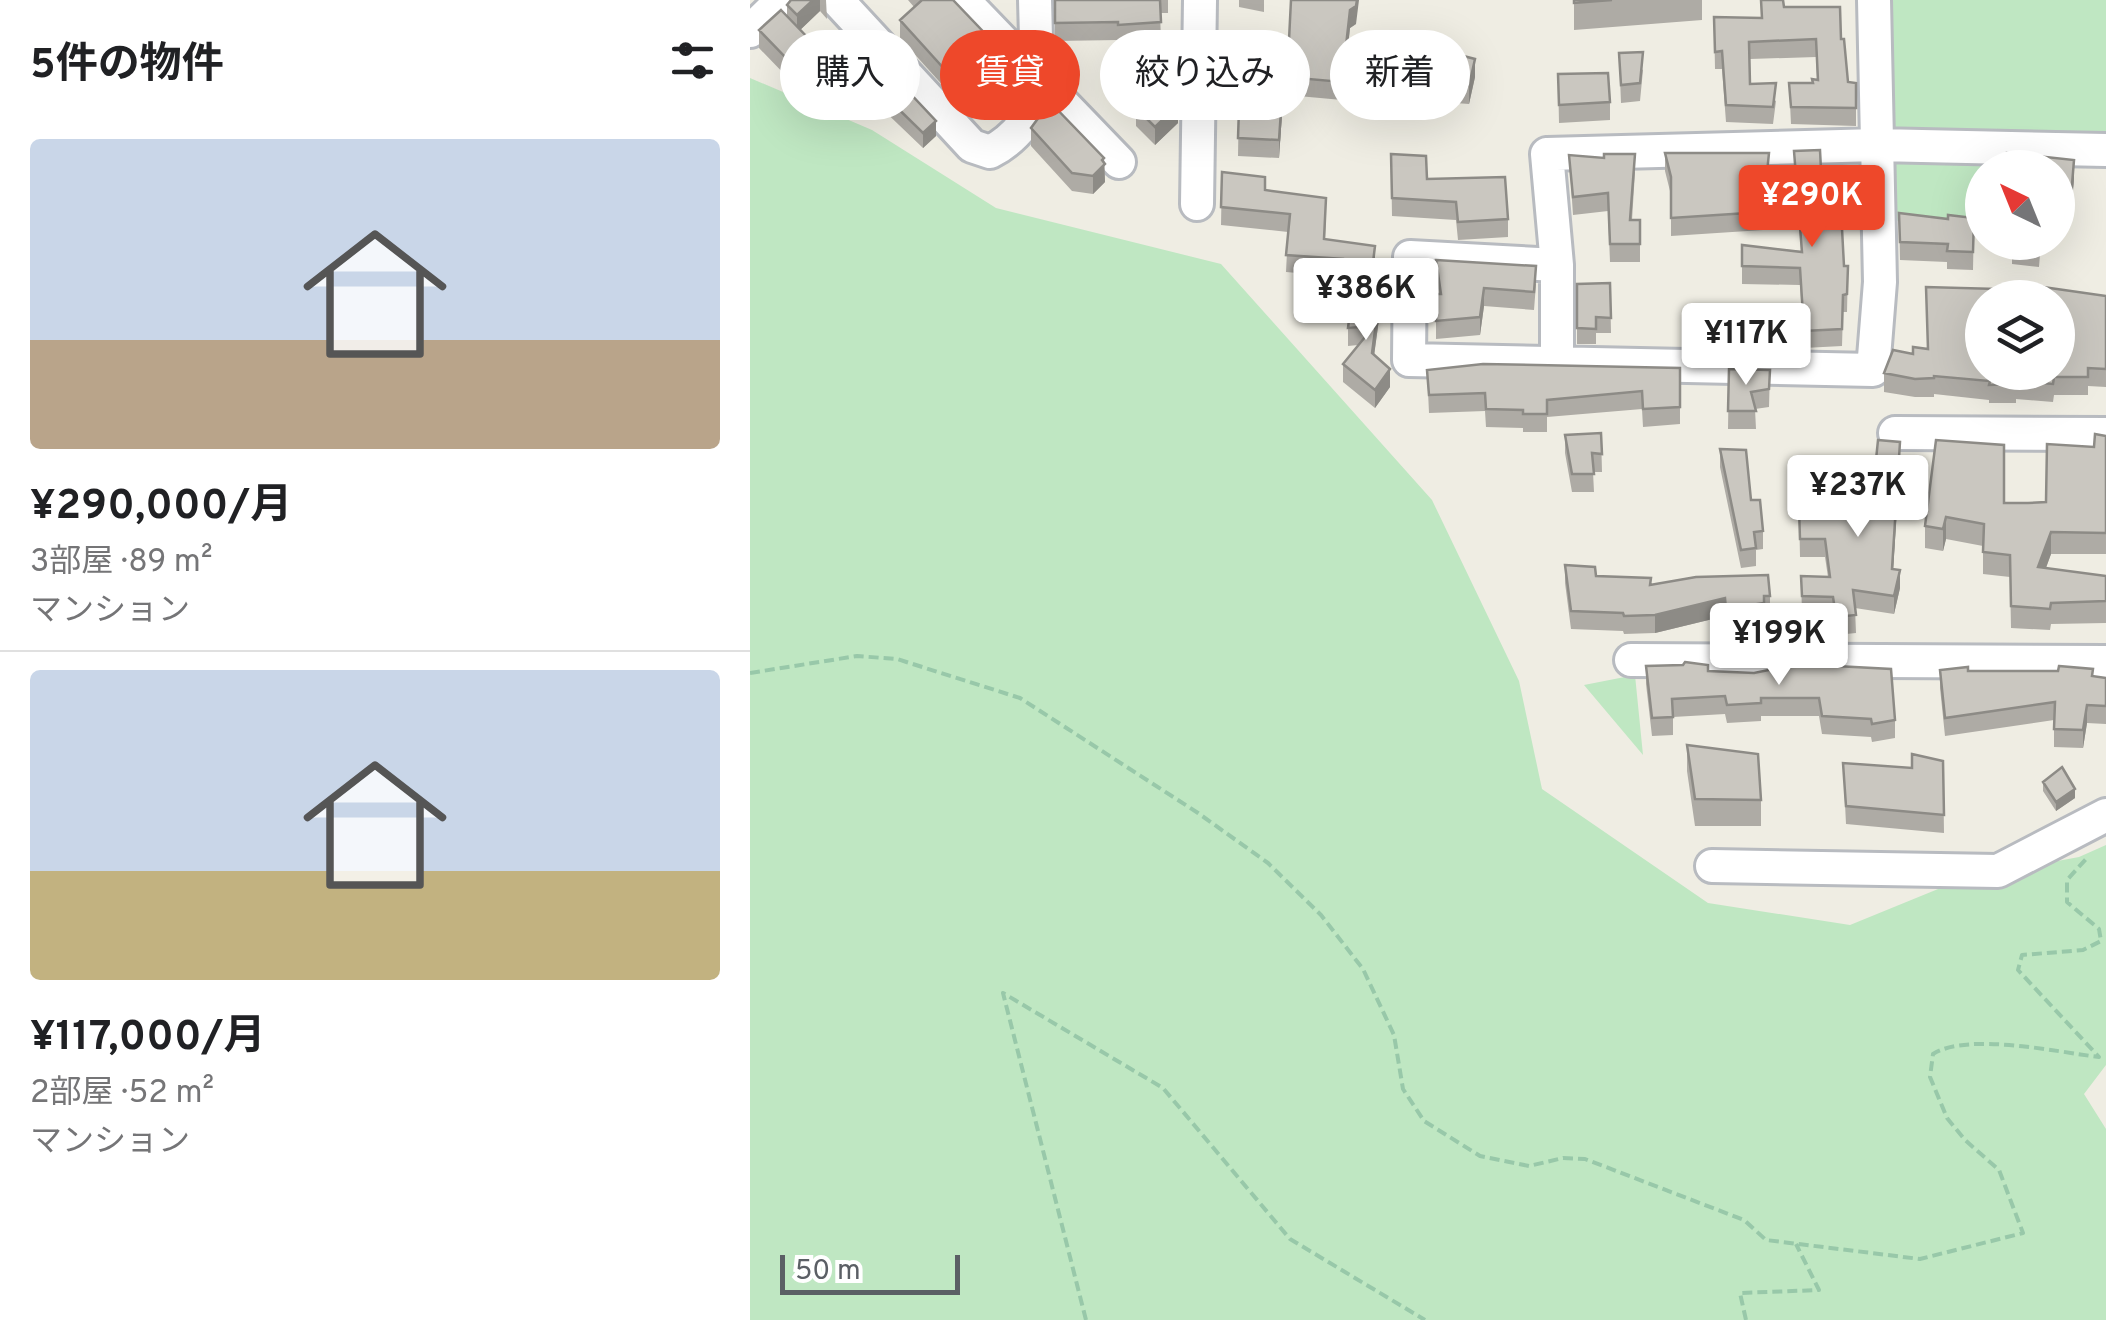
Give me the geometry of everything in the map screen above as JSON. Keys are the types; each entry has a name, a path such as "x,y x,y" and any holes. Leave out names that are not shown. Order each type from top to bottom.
{"street":[{"path":"750,31 782,0"},
{"path":"838,0 940,111"},
{"path":"962,0 991,30"},
{"path":"1035,0 1036,30"},
{"path":"1198,204 1200,0"},
{"path":"1557,265 1410,258 1409,360 1874,370 1880,282 1874,0"},
{"path":"948,120 972,146 990,152 1006,144 1028,120"},
{"path":"1078,120 1119,162"},
{"path":"1557,364 1557,265 1548,154 1878,145 2106,150"},
{"path":"1896,433 2106,434"},
{"path":"1632,660 2106,662"},
{"path":"1712,866 1998,870 2106,815"}],"path":[{"path":"750,674 857,656 897,659 1020,698 1254,852 1321,915 1363,969 1394,1035 1403,1089 1424,1120 1480,1156 1529,1166 1562,1158 1585,1159 1744,1220 1766,1240 1796,1244 1920,1258 2022,1232 2000,1170 1947,1118 1930,1077 1933,1054 1946,1046 1981,1044 2098,1057 2018,970 2022,955 2083,950 2101,941 2099,929 2067,902 2067,880 2093,852"},
{"path":"1086,1320 1004,993 1163,1088 1290,1239 1425,1320"},
{"path":"1746,1320 1740,1293 1819,1290 1796,1244"}],"green space":[{"path":"1881,0 2106,0 2106,139 1887,138"},
{"path":"750,78 780,91 780,120 849,120 872,130 996,208 1221,264 1432,500 1519,681 1542,789 1708,903 1850,925 1965,878 2079,857 2106,845 2106,1065 2084,1094 2106,1129 2106,1320 750,1320"},
{"path":"1965,158 1965,218 1893,221 1893,165 1899,159"},
{"path":"1635,675 1643,755 1584,685"}],"building":[{"path":"791,0 813,0 797,15 787,5"},
{"path":"922,0 953,0 982,30 940,30 940,64 920,42 920,30 909,30 900,20"},
{"path":"1055,0 1160,0 1161,22 1055,23"},
{"path":"1291,0 1357,0 1350,10 1348,30 1330,30 1330,81 1310,79 1310,30 1290,30"},
{"path":"1761,0 1783,0 1784,7 1840,7 1841,39 1848,82 1856,83 1856,108 1791,107 1789,83 1818,80 1816,39 1749,42 1750,84 1776,83 1773,107 1726,105 1722,51 1715,52 1714,17 1762,18"},
{"path":"781,10 800,30 780,30 780,52 759,30"},
{"path":"1643,52 1640,83 1621,85 1619,53"},
{"path":"1608,73 1610,102 1559,105 1558,74"},
{"path":"920,104 936,121 923,133 910,120 920,120"},
{"path":"1037,120 1067,120 1104,158 1105,164 1093,176 1072,173 1031,128"},
{"path":"1239,120 1280,120 1279,140 1238,138"},
{"path":"1820,150 1823,209 1841,210 1847,294 1843,295 1842,329 1804,331 1800,268 1742,266 1742,245 1802,252 1794,151"},
{"path":"1665,153 1769,153 1763,212 1671,218 1671,177"},
{"path":"1391,154 1426,156 1427,179 1505,177 1508,219 1458,222 1456,202 1392,198"},
{"path":"1604,154 1635,154 1630,220 1640,220 1640,244 1610,244 1608,193 1573,197 1569,155 1604,158"},
{"path":"1222,172 1265,177 1265,190 1326,198 1324,239 1375,246 1370,287 1343,283 1343,259 1286,255 1290,214 1221,207"},
{"path":"1899,213 1948,219 1948,215 1965,217 1965,252 1947,251 1948,244 1900,242"},
{"path":"1436,260 1536,266 1534,292 1484,288 1480,317 1436,321 1436,294 1441,294"},
{"path":"1610,283 1611,318 1596,317 1596,329 1577,328 1577,284"},
{"path":"1926,287 1965,288 1965,379 1915,379 1884,373 1893,350 1913,354 1913,347 1928,349"},
{"path":"2075,292 2106,296 2106,369 2088,368 2088,377 2075,377"},
{"path":"1352,295 1379,301 1372,353 1390,369 1375,390 1343,364 1374,326 1348,328"},
{"path":"1483,364 1680,368 1680,407 1643,409 1642,391 1547,400 1547,414 1523,414 1523,410 1486,409 1485,393 1429,395 1427,370"},
{"path":"1729,369 1770,370 1769,389 1751,392 1756,411 1728,411"},
{"path":"1601,433 1602,454 1592,453 1594,474 1572,474 1565,435"},
{"path":"2095,434 2106,436 2106,533 2051,532 2038,567 2106,576 2106,601 2051,603 2050,609 2011,606 2010,555 1983,552 1984,524 1946,517 1943,529 1925,526 1936,440 2004,445 2004,503 2028,503 2046,502 2047,444 2094,447"},
{"path":"1878,440 1900,442 1892,569 1900,570 1894,596 1853,590 1856,615 1836,617 1833,597 1802,596 1801,576 1830,577 1825,539 1800,539 1799,508 1865,513 1865,498 1872,499"},
{"path":"1720,449 1746,450 1751,500 1760,500 1763,531 1754,532 1756,548 1741,550"},
{"path":"1565,565 1595,567 1596,576 1651,578 1650,585 1696,577 1768,575 1770,596 1764,596 1764,603 1726,609 1725,598 1655,615 1571,611"},
{"path":"1685,662 1708,665 1708,671 1754,673 1798,664 1891,669 1895,720 1872,724 1871,719 1822,716 1819,698 1761,698 1761,703 1727,705 1725,696 1672,699 1673,717 1652,718 1646,666"},
{"path":"2059,666 2093,669 2092,676 2106,678 2106,706 2087,705 2083,730 2054,729 2055,702 1945,718 1940,670 1968,667 1968,671 2058,671"},
{"path":"1687,745 1758,754 1761,800 1695,799"},
{"path":"1912,754 1943,761 1944,815 1846,806 1843,763 1912,768"},
{"path":"2062,767 2075,789 2056,802 2043,782"}]}
